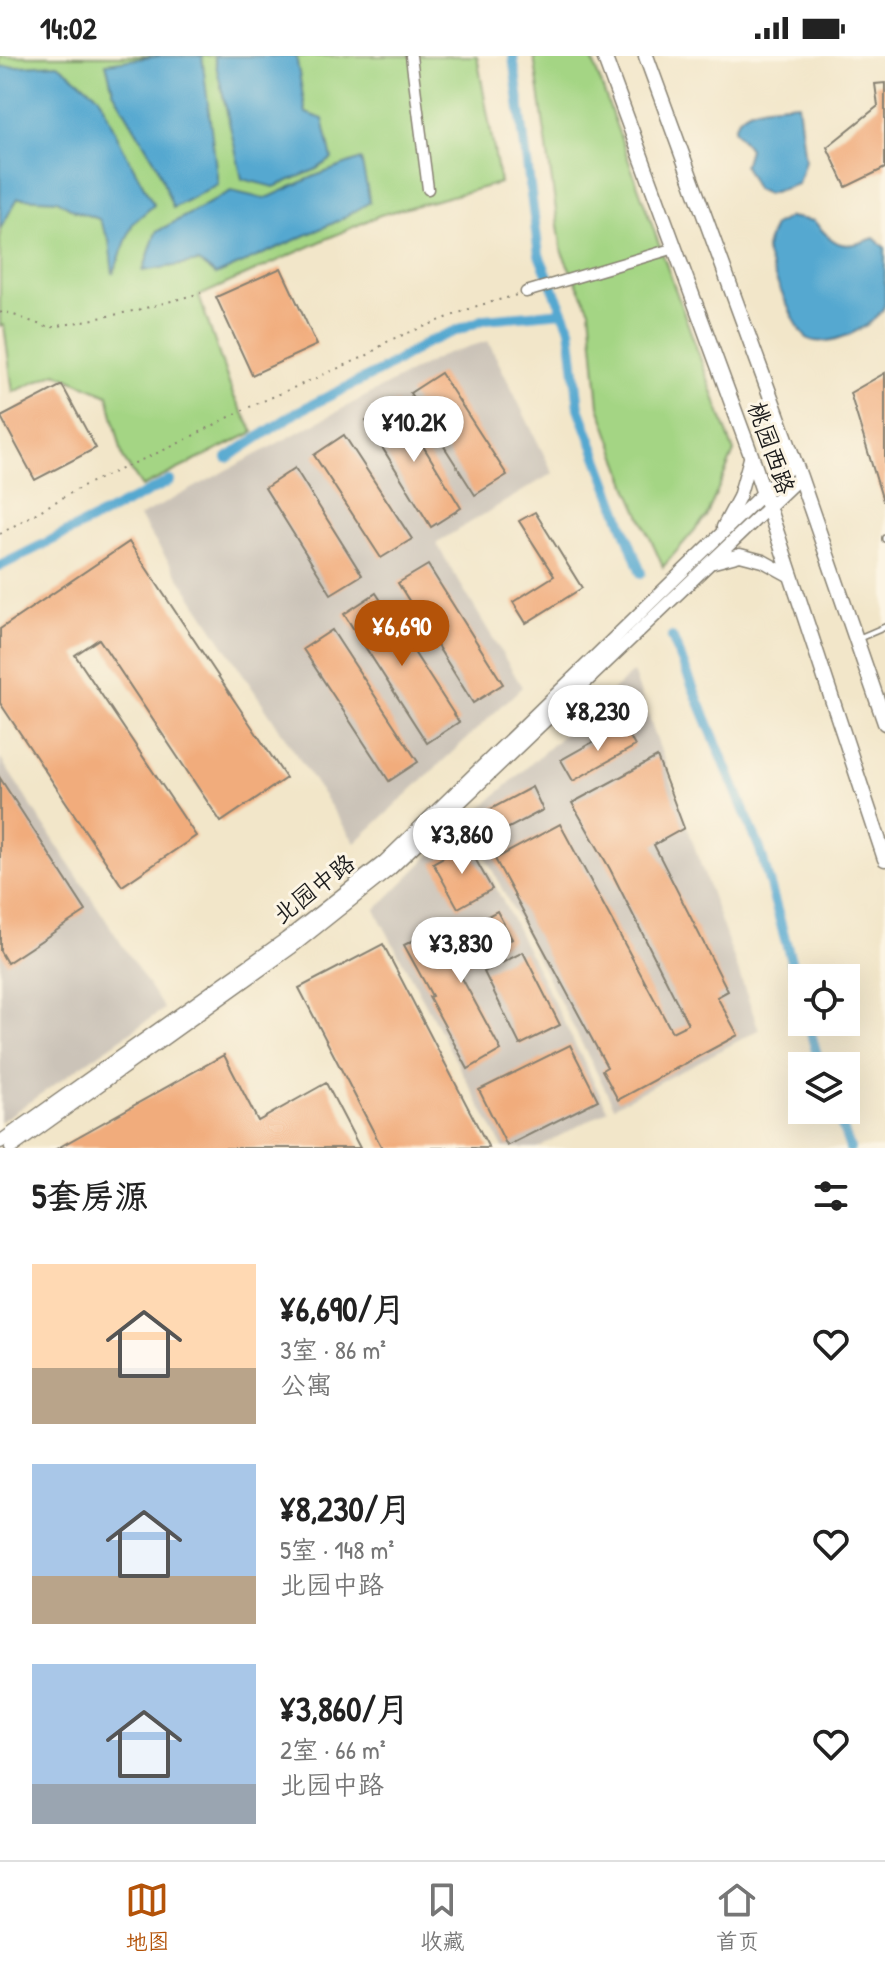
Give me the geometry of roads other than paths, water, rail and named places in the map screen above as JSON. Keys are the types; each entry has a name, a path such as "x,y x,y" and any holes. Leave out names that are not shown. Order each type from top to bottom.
{"main road":[{"name":"桃园西路","path":"604,56 751,455 885,859"},
{"name":"桃园西路","path":"646,56 800,477 885,723"}],"street":[{"path":"411,56 428,189"},
{"path":"526,292 675,248"},
{"path":"717,539 739,497 751,455"},
{"name":"北园中路","path":"11,1148 292,947 390,869 711,563 794,463"},
{"name":"北园中路","path":"0,1142 286,939 384,862 717,539 800,477"},
{"path":"711,563 740,555 763,561 792,577"}],"lane":[{"path":"856,639 885,627"}],"water":[{"path":"159,56 202,56 218,184 173,208 157,165 113,91 106,63"},
{"path":"214,56 296,56 306,113 323,119 332,159 315,170 274,187 242,179"},
{"path":"58,64 99,96 154,205 133,223 113,274 109,240 99,219 75,211 57,200 18,198 0,229 0,67"},
{"path":"798,103 805,160 798,184 767,194 756,189 744,166 749,149 734,129 743,114 751,110"},
{"path":"361,159 370,202 338,221 216,275 199,262 143,271 156,232 231,191 265,199"},
{"path":"789,217 814,221 840,244 854,244 874,238 885,248 885,304 873,320 851,334 826,341 815,341 802,333 771,267 766,249 774,225"}],"waterway":[{"path":"513,56 539,255 570,328 579,408 641,573"},
{"path":"227,458 297,412 382,370 428,342 485,319 563,312"},
{"path":"0,566 170,481"},
{"path":"672,637 760,849 792,964"},
{"path":"812,1036 816,1052"},
{"path":"841,1124 850,1148"}]}
